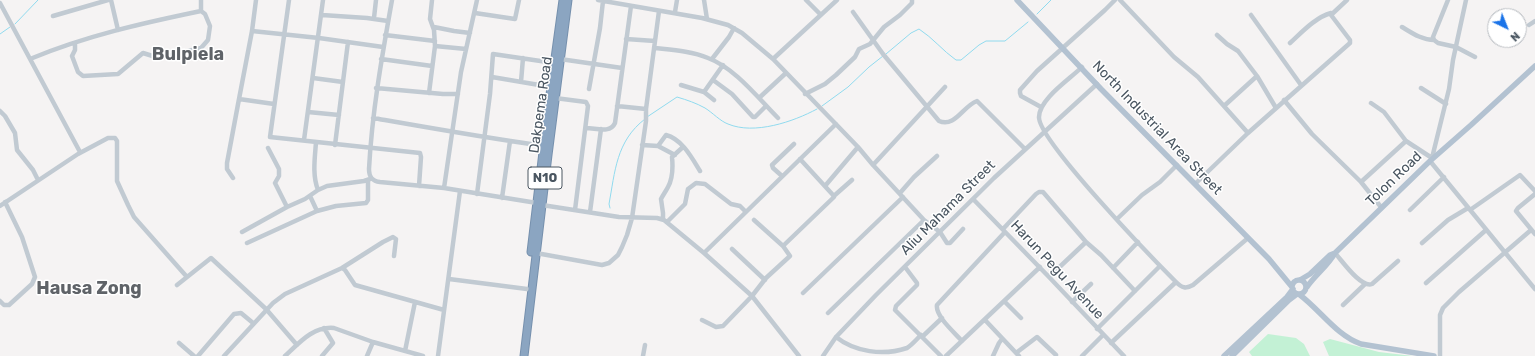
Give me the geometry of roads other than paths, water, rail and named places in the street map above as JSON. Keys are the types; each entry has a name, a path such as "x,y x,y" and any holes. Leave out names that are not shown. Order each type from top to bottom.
{"highway":[{"name":"Dakpema Road","path":"520,356 539,204 555,98 563,0"},
{"name":"Dakpema Road","path":"524,356 536,254 544,146 551,87 568,0"}],"main road":[{"name":"North Industrial Area Street","path":"1017,0 1248,238 1281,273 1295,291 1314,306"},
{"name":"Tolon Road","path":"1335,253 1431,160 1535,66"},
{"path":"1232,356 1289,300 1295,291 1294,283 1310,274 1330,255 1335,253"},
{"path":"1224,356 1287,297 1295,291 1304,293 1306,288 1335,253"},
{"name":"North Industrial Area Street","path":"1281,273 1298,281"},
{"path":"1298,281 1304,282 1314,306 1344,336 1361,344 1434,356"}],"street":[{"path":"53,16 108,0"},
{"path":"111,0 118,30"},
{"path":"75,42 75,50 72,56 80,75 83,76 118,74 143,52 159,58 201,48 208,40 210,26 205,14 201,10 201,0"},
{"path":"233,178 227,169 227,163 252,30 256,0"},
{"path":"289,0 270,137 420,154 419,186"},
{"path":"304,140 323,0"},
{"path":"374,18 376,0"},
{"path":"247,244 317,211 336,206 367,202 370,179 368,169 376,88 392,0"},
{"path":"430,93 435,44 434,27 430,20 432,0"},
{"path":"444,188 458,94 466,49 475,13 476,0"},
{"path":"475,13 515,19 519,0"},
{"path":"598,0 622,2 631,6 675,12 707,19 734,28 748,37 786,72 805,94 858,147 872,165 924,220 940,232 949,244 963,228"},
{"path":"589,89 600,28 603,0"},
{"path":"675,12 677,0"},
{"path":"704,0 707,19"},
{"path":"806,0 821,15"},
{"path":"773,59 837,0"},
{"path":"805,94 824,84 855,56 859,49 873,41 884,26 900,15 912,3 912,0"},
{"path":"1041,107 1022,96 1020,90 1037,71 1115,0"},
{"path":"1120,0 1174,57 1198,78 1248,133"},
{"path":"1290,43 1310,26 1327,14 1331,13 1347,0"},
{"path":"1434,40 1433,37 1448,0"},
{"path":"1431,160 1446,104 1466,0"},
{"path":"0,3 80,152"},
{"path":"586,128 610,130 615,123 631,6"},
{"path":"30,59 75,42 201,10"},
{"path":"536,254 587,264 602,265 607,264 615,258 622,248 632,218 646,121 659,11"},
{"path":"853,12 884,56 939,121 946,123 952,121 977,101 1025,149"},
{"path":"1195,184 1284,100 1351,42 1331,16 1331,13"},
{"path":"322,15 374,18 388,21"},
{"path":"1251,15 1301,85"},
{"path":"1530,25 1535,21"},
{"path":"434,27 470,33"},
{"path":"1402,27 1415,35 1429,40 1434,40 1438,43 1456,47 1476,57"},
{"path":"712,59 727,41 734,28"},
{"path":"252,30 383,47"},
{"path":"385,35 466,49"},
{"path":"1218,35 1227,44 1238,51 1257,76 1276,108"},
{"path":"626,39 655,41"},
{"path":"335,144 348,42"},
{"path":"654,48 701,55 723,65 778,118"},
{"path":"477,194 492,77 493,54 622,68"},
{"path":"521,82 523,58"},
{"path":"381,59 432,66"},
{"path":"704,92 723,65"},
{"path":"1082,67 1050,96 1041,107 1039,119 1045,131 1072,168 1117,220 1160,266 1181,287 1185,288 1193,286 1248,238"},
{"path":"758,98 786,72"},
{"path":"1224,106 1257,76"},
{"path":"492,77 551,87"},
{"path":"313,78 343,82"},
{"path":"713,80 732,94 753,118 766,106"},
{"name":"Aliu Mahama Street","path":"823,356 836,337 904,267 1025,149 1097,84"},
{"path":"682,85 704,92 714,100"},
{"path":"872,165 945,87"},
{"path":"376,88 458,94"},
{"path":"1421,88 1446,104"},
{"path":"555,98 588,103 575,210"},
{"path":"239,99 274,104"},
{"path":"1284,100 1328,151 1360,182 1381,207"},
{"path":"1371,103 1384,112 1406,140 1431,160 1535,289"},
{"path":"617,106 646,111"},
{"path":"0,111 15,132 19,153 33,170 38,180"},
{"path":"308,112 339,115"},
{"path":"373,118 452,131 484,138 544,146"},
{"path":"704,253 836,124"},
{"path":"590,212 601,129"},
{"path":"658,146 665,136 668,135 675,138 684,147 700,171"},
{"path":"0,206 80,152 108,138 115,138 117,141 116,181 134,217 187,276"},
{"path":"1360,182 1406,140"},
{"path":"502,198 510,141"},
{"path":"316,142 314,169 318,190"},
{"path":"782,176 773,168 772,165 794,144"},
{"path":"642,145 658,146 675,155"},
{"path":"665,221 661,199 670,184 673,167 672,158 684,147"},
{"path":"825,186 858,147"},
{"path":"268,148 279,169 279,176 275,183 287,207"},
{"path":"900,193 914,177 937,156"},
{"path":"800,159 833,195"},
{"path":"1117,220 1142,195 1160,182 1177,165"},
{"path":"1422,243 1448,220 1469,209 1520,175 1535,191"},
{"path":"1410,210 1444,177"},
{"path":"242,232 327,186 370,179 380,182 444,188 575,210 665,221 704,253 752,296 774,322 799,356"},
{"path":"783,246 834,197 833,195 835,195 852,180"},
{"path":"665,221 685,204 688,189 698,183 705,184 731,204 740,206 746,212"},
{"path":"438,356 460,191"},
{"path":"962,341 936,310 938,303 1038,192 1042,192 1047,196 1086,242 1135,291"},
{"path":"1440,356 1440,315 1443,308 1504,252 1533,232 1516,210 1535,194"},
{"path":"310,196 317,211"},
{"path":"803,293 903,197"},
{"name":"Harun Pegu Avenue","path":"973,199 1124,356"},
{"path":"0,301 4,305 9,305 32,284 35,277 22,237 5,202"},
{"path":"702,320 716,327 723,326 765,280 790,256 783,246 754,220"},
{"path":"828,313 924,220"},
{"path":"1426,283 1486,230"},
{"path":"224,356 266,309 285,294 342,268 393,237 396,239 394,256"},
{"path":"1049,277 1086,242"},
{"path":"1113,268 1138,242"},
{"path":"732,249 765,280"},
{"path":"1335,253 1362,283 1365,284 1372,284 1398,261"},
{"path":"177,285 211,258 266,309 297,344"},
{"path":"1097,329 1160,266"},
{"path":"904,267 917,284 896,306 895,310 941,356"},
{"path":"946,356 1040,267"},
{"path":"342,268 355,285 444,310"},
{"path":"449,279 528,289"},
{"path":"1111,343 1176,282"},
{"path":"1072,302 1091,284"},
{"path":"1343,305 1365,284"},
{"path":"1004,301 1021,318"},
{"path":"405,351 415,302"},
{"path":"198,356 234,314 241,313 253,323"},
{"path":"836,337 860,351 876,356 904,350 942,318"},
{"path":"985,320 1002,340 1018,355 1037,337 1056,355"},
{"path":"285,356 310,334 324,328 334,328 373,342 423,356"},
{"path":"322,356 333,343 324,328"},
{"path":"1082,356 1103,335"},
{"path":"993,356 1002,340"},
{"path":"367,356 373,342"},
{"path":"179,343 194,356"},
{"path":"643,356 645,345"}],"waterway":[{"path":"15,24 38,0"},
{"path":"1037,14 1051,0"},
{"path":"886,54 911,33 919,29 956,60 961,60 986,41 1005,41 1028,22"},
{"path":"0,34 10,27"},
{"path":"822,106 848,87 883,56"},
{"path":"647,117 677,97 705,108 722,121 738,127 761,128 773,126 817,109"},
{"path":"610,208 609,204 615,169 622,147 635,128 645,119"}],"district":[{"name":"Bulpiela","path":"188,55"},
{"name":"Hausa Zong","path":"89,289"}]}
